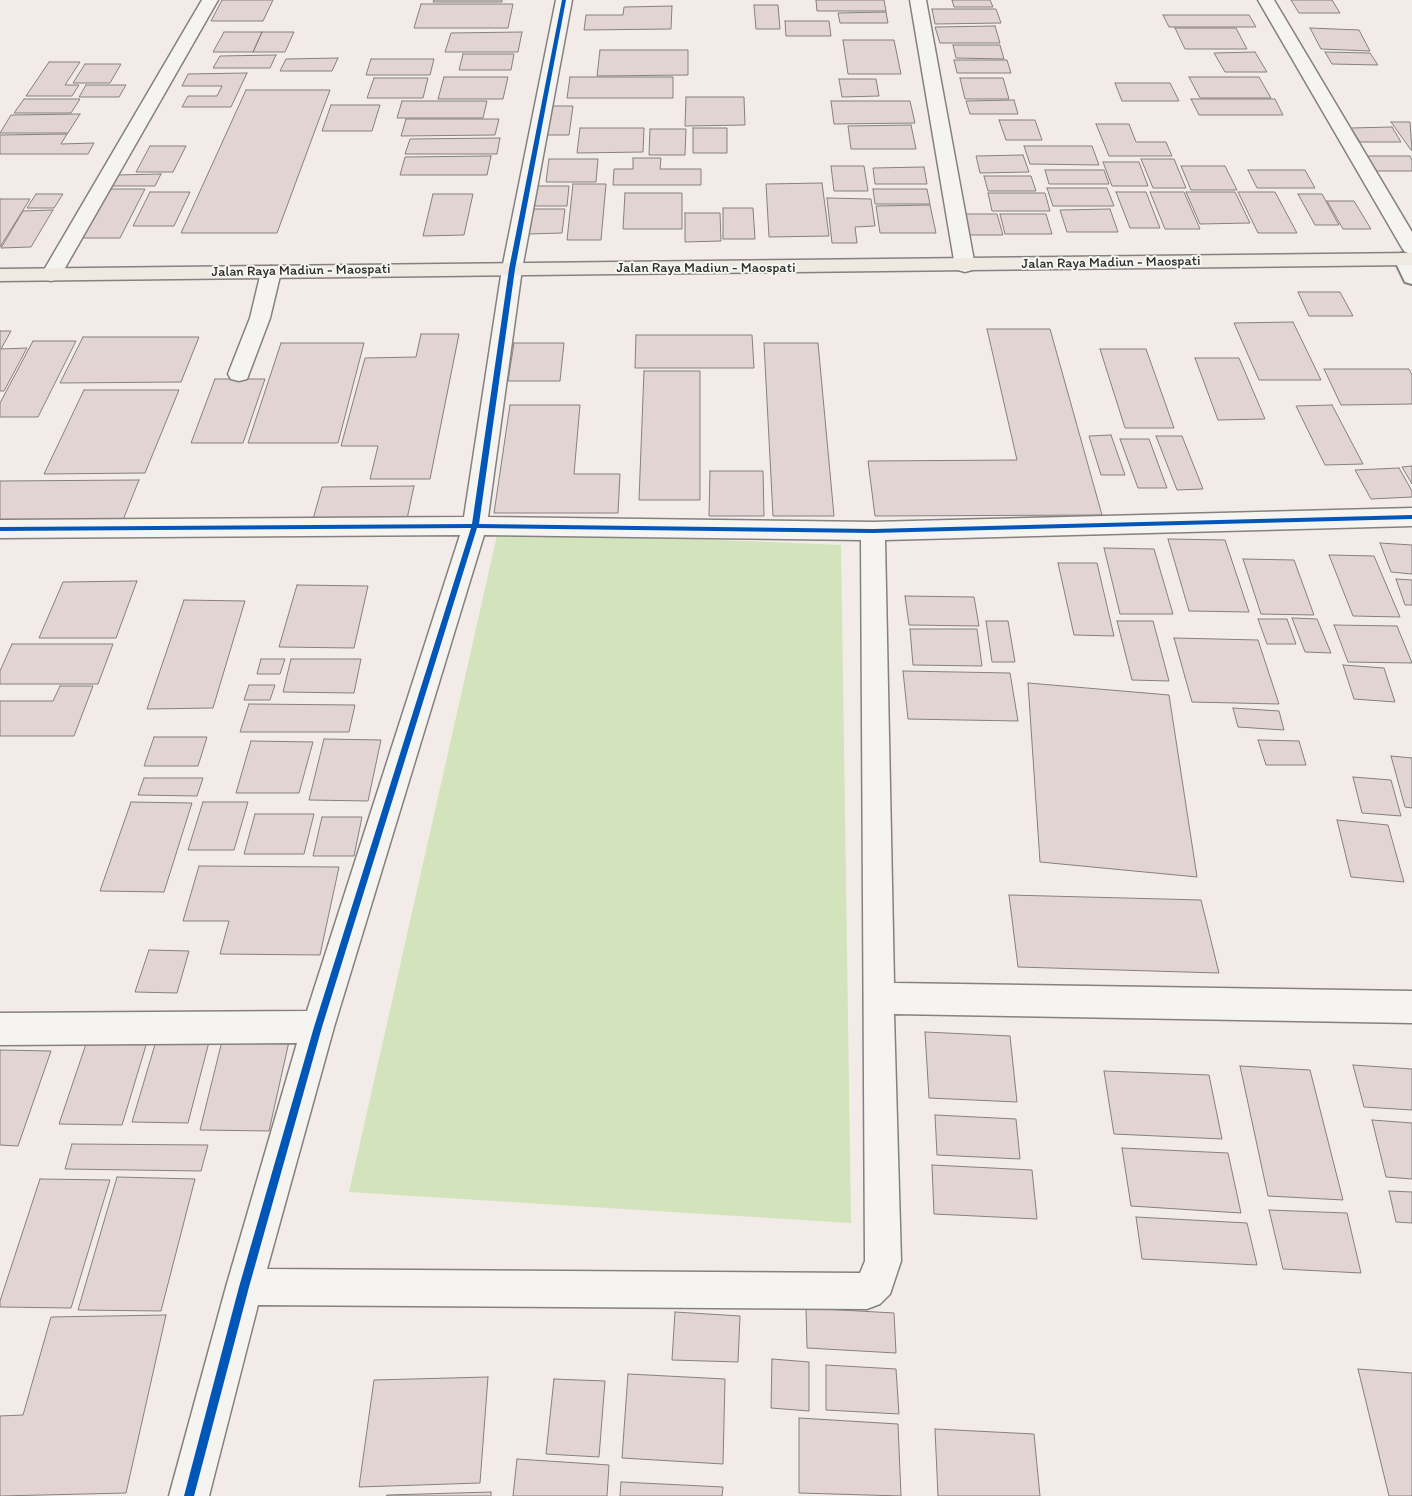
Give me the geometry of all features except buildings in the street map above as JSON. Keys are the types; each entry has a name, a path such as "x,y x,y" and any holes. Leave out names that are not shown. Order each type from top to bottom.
{"highway":[{"name":"Jalan Raya Madiun - Maospati","path":"0,275 965,266 1409,255"}],"street":[{"path":"51,275 210,0"},
{"path":"189,1496 244,1287 318,1027 475,526 512,269 564,0"},
{"path":"918,0 965,266"},
{"path":"1266,0 1409,255"},
{"path":"239,374 260,318 270,272"},
{"path":"0,529 475,526 873,531 1412,517"},
{"path":"244,1287 867,1291 877,1281 883,1261 873,531"},
{"path":"878,998 1412,1007"},
{"path":"0,1029 318,1027"}],"lane":[{"path":"1409,255 1412,278"}],"green space":[{"path":"498,531 841,545 851,1223 349,1192"}],"cycle path":[{"path":"189,1496 244,1287 318,1027 475,526 512,269 564,0"},
{"path":"0,529 475,526 873,531 1412,517"}]}
